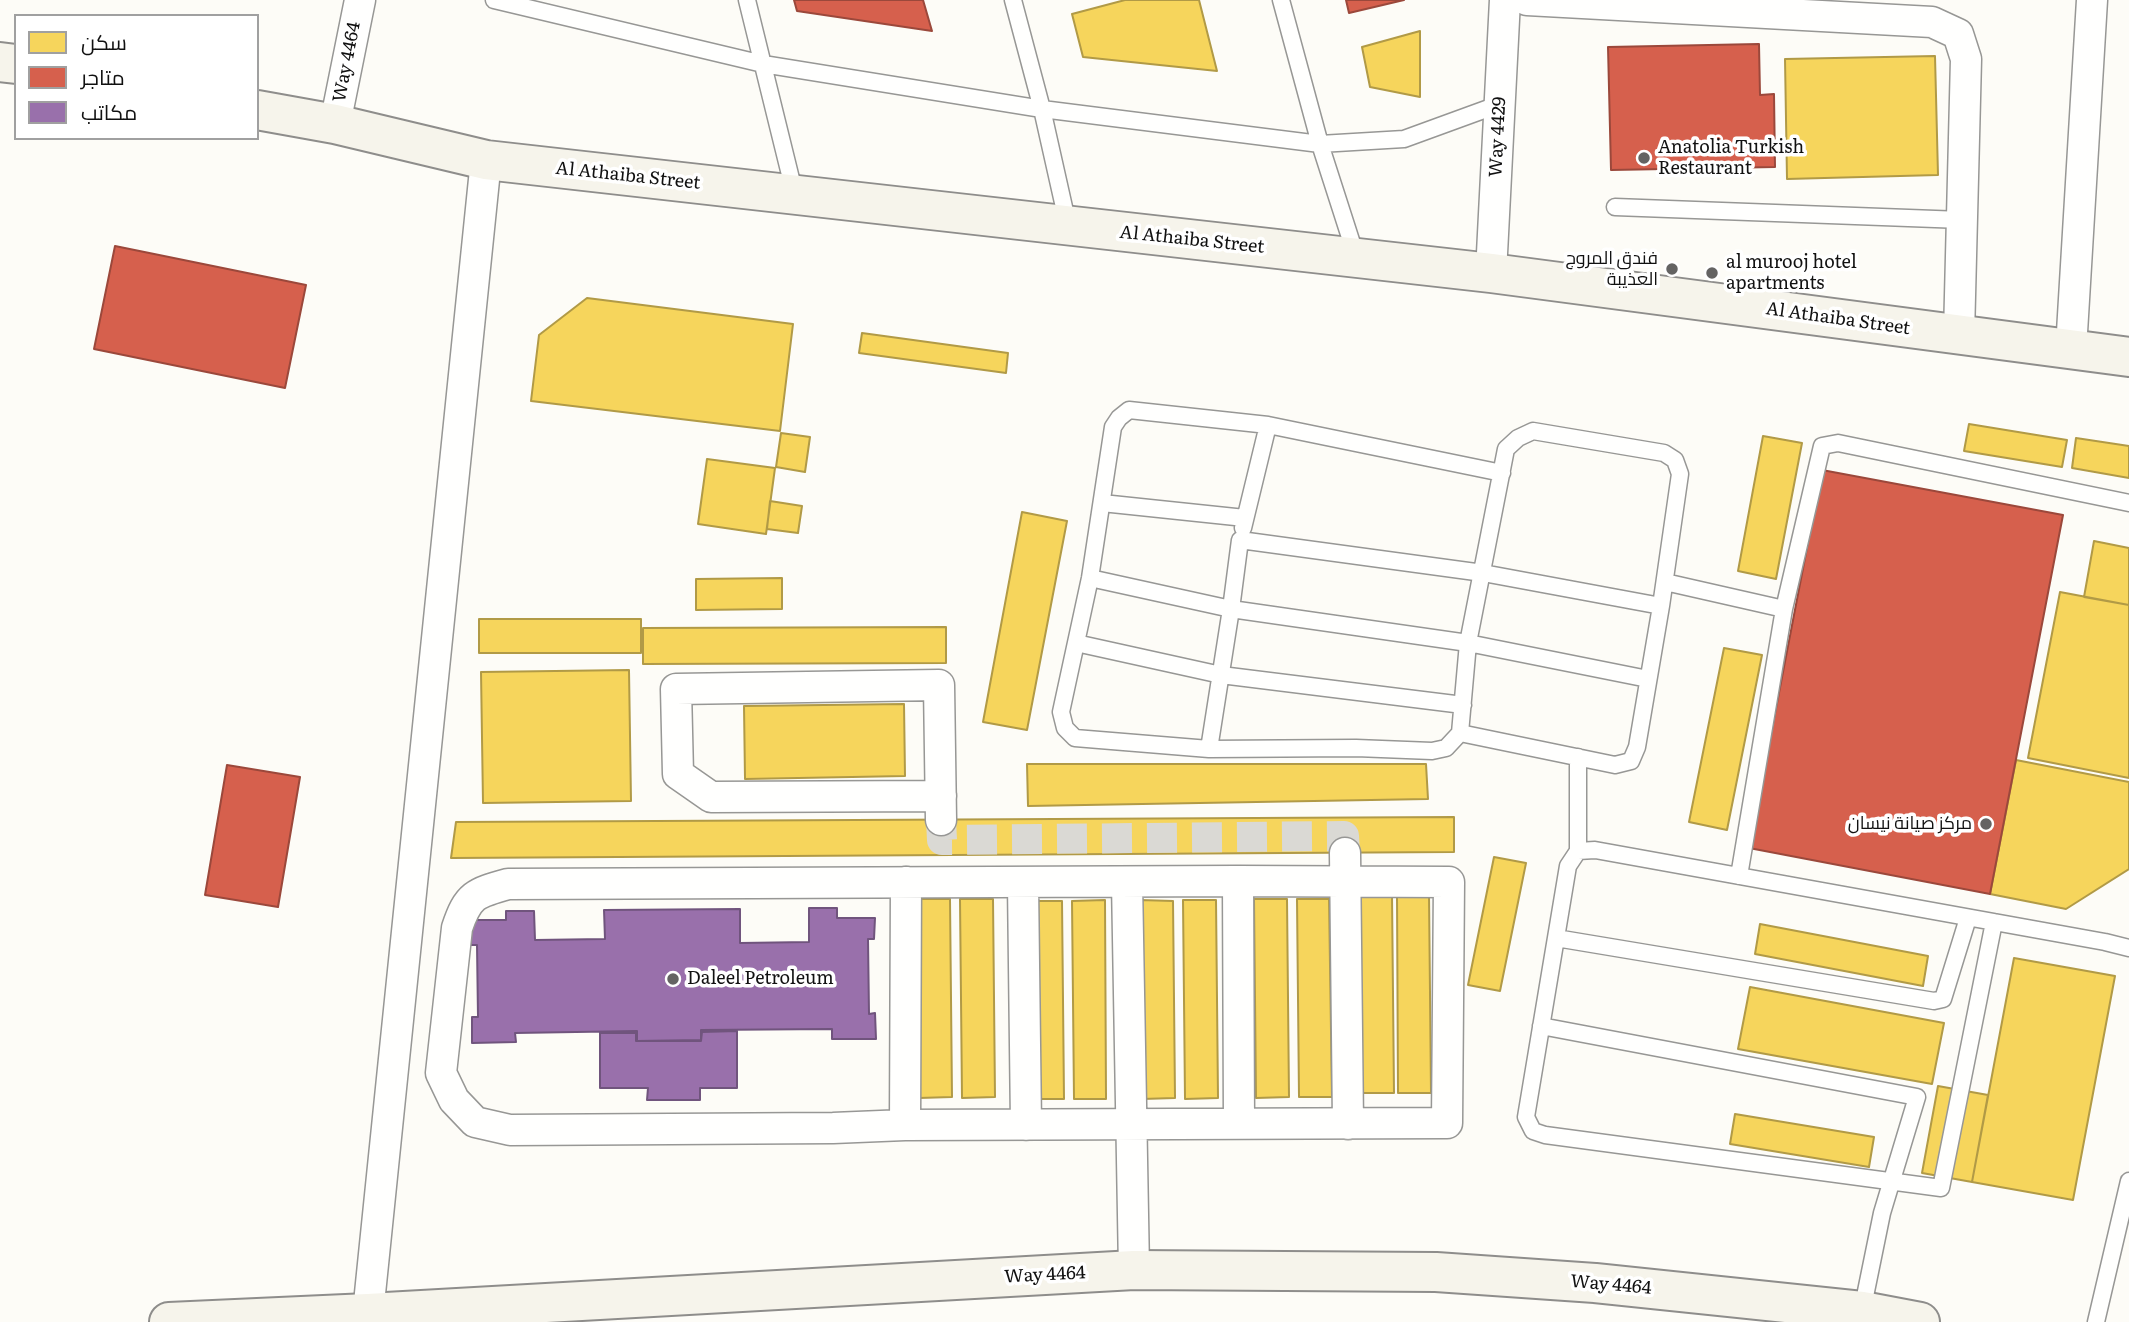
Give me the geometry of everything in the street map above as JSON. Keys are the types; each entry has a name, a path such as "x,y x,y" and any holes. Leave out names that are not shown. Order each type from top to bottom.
{"street":[{"name":"Way 4464","path":"335,124 360,0"},
{"name":"Way 4429","path":"1491,273 1505,0"},
{"path":"1527,0 1932,22 1958,34 1966,60 1959,335"},
{"path":"2071,349 2092,0"},
{"name":"Al Athaiba Street","path":"259,110 335,124 486,160 1491,273 2129,357"},
{"path":"368,1313 486,160"},
{"path":"939,685 941,808 711,797 678,774 676,689 939,685"},
{"path":"1345,853 1349,1124"},
{"path":"1238,881 1239,1124"},
{"path":"1127,882 1134,1270"},
{"path":"1345,882 1449,882 1447,1123 510,1130 475,1122 454,1100 441,1073 457,928 464,906 483,891 508,884 1345,882"},
{"path":"905,1125 906,883"},
{"path":"1023,884 1026,1125"},
{"name":"Way 4464","path":"169,1322 1134,1270 1436,1272 1595,1283 1861,1311 1920,1322"}],"lane":[{"path":"494,0 763,64 1042,109 1320,144 1404,139 1500,104"},
{"path":"747,0 794,195"},
{"path":"1013,0 1042,109 1068,226"},
{"path":"1281,0 1320,144 1357,258"},
{"path":"1615,207 1962,220"},
{"path":"1460,733 1615,765 1631,761 1637,747 1665,582 1680,474 1675,460 1664,453 1533,430 1506,449 1502,473 1483,573 1468,643 1460,733 1446,748 1432,751 1356,748 1209,749 1075,738 1065,728 1061,712 1090,578 1113,427 1129,410 1268,425 1502,473"},
{"path":"1209,749 1240,540 1268,425"},
{"path":"1739,876 1784,610 1822,446 1838,443 2129,503"},
{"path":"1102,503 1245,518"},
{"path":"1240,540 1483,573 1661,606"},
{"path":"1090,578 1231,609 1468,643 1648,679"},
{"path":"1665,582 1784,610"},
{"path":"1076,643 1221,675 1463,705"},
{"path":"1578,757 1578,851 1567,866 1526,1117 1533,1131 1545,1135 1941,1188 1993,922"},
{"path":"1578,851 1595,850 2129,948"},
{"path":"1556,938 1934,1001 1943,999 1968,918"},
{"path":"1541,1026 1917,1097 1891,1181 1861,1311"},
{"path":"2096,1322 2129,1181"}],"building: سكن":[{"path":"1125,0 1199,0 1217,71 1083,57 1072,14"},
{"path":"1420,31 1420,97 1370,87 1362,47"},
{"path":"1935,56 1938,175 1787,179 1785,59"},
{"path":"587,298 793,324 780,431 531,401 539,335"},
{"path":"862,333 1008,353 1006,373 859,353"},
{"path":"1969,424 2067,440 2062,467 1964,451"},
{"path":"781,433 810,437 805,472 776,467"},
{"path":"1763,436 1802,443 1776,579 1738,571"},
{"path":"2076,438 2129,446 2129,478 2072,468"},
{"path":"707,459 775,468 766,534 698,524"},
{"path":"770,501 802,506 798,533 767,529"},
{"path":"1022,512 1067,521 1027,730 983,722"},
{"path":"2094,541 2129,548 2129,605 2084,597"},
{"path":"782,578 782,609 696,610 696,579"},
{"path":"2060,592 2129,605 2129,778 2028,758"},
{"path":"479,619 641,619 641,653 479,653"},
{"path":"946,627 946,663 643,664 643,628"},
{"path":"1724,648 1762,655 1727,830 1689,822"},
{"path":"629,670 631,801 483,803 481,672"},
{"path":"904,704 905,776 745,779 744,706"},
{"path":"2016,760 2129,782 2129,869 2066,909 1990,894"},
{"path":"1027,764 1426,764 1428,799 1028,806"},
{"path":"1454,817 1454,852 451,858 456,822"},
{"path":"1494,857 1526,863 1500,991 1468,985"},
{"path":"1429,894 1431,1093 1398,1093 1397,895"},
{"path":"1359,895 1392,895 1394,1093 1361,1093"},
{"path":"917,899 950,899 952,1097 919,1098"},
{"path":"960,899 993,899 995,1097 962,1098"},
{"path":"1254,899 1287,899 1289,1097 1256,1098"},
{"path":"1297,899 1329,899 1332,1097 1299,1097"},
{"path":"1105,900 1106,1099 1074,1099 1072,901"},
{"path":"1140,900 1173,901 1175,1098 1142,1099"},
{"path":"1183,900 1216,900 1218,1098 1185,1099"},
{"path":"1029,901 1062,901 1064,1099 1031,1099"},
{"path":"1760,924 1928,956 1923,986 1755,954"},
{"path":"2014,958 2115,976 2073,1200 1972,1182"},
{"path":"1750,987 1944,1023 1932,1084 1738,1049"},
{"path":"1938,1086 1988,1095 1972,1182 1922,1173"},
{"path":"1735,1114 1874,1137 1869,1167 1730,1144"}],"building: متاجر":[{"path":"794,0 923,0 932,31 797,11"},
{"path":"1346,0 1404,0 1349,13"},
{"path":"1759,44 1760,95 1774,94 1775,167 1611,170 1608,47"},
{"path":"115,246 306,285 285,388 94,349"},
{"path":"1822,470 2063,515 1990,894 1749,848"},
{"path":"227,765 300,777 278,907 205,895"}],"building: مكاتب":[{"name":"Daleel Petroleum","path":"809,908 837,908 837,918 875,918 874,939 868,939 869,1014 875,1013 876,1039 832,1039 832,1029 701,1030 701,1040 637,1041 637,1031 515,1033 516,1042 472,1043 472,1017 478,1017 477,945 471,945 471,920 506,920 506,911 534,911 535,940 605,939 604,910 740,909 740,943 809,942"},
{"name":"Daleel Petroleum","path":"737,1031 737,1088 700,1088 700,1100 647,1100 648,1088 600,1088 600,1033 636,1033 636,1041 701,1041 702,1032"}],"tunnel":[{"path":"941,820 942,840 1344,836 1345,853"}],"place":[{"name":"Anatolia Turkish Restaurant","path":"1644,158"},
{"name":"فندق المروج العذيبة","path":"1672,269"},
{"name":"al murooj hotel apartments","path":"1712,273"},
{"name":"مركز صيانة نيسان","path":"1986,824"},
{"name":"Daleel Petroleum","path":"673,979"}]}
